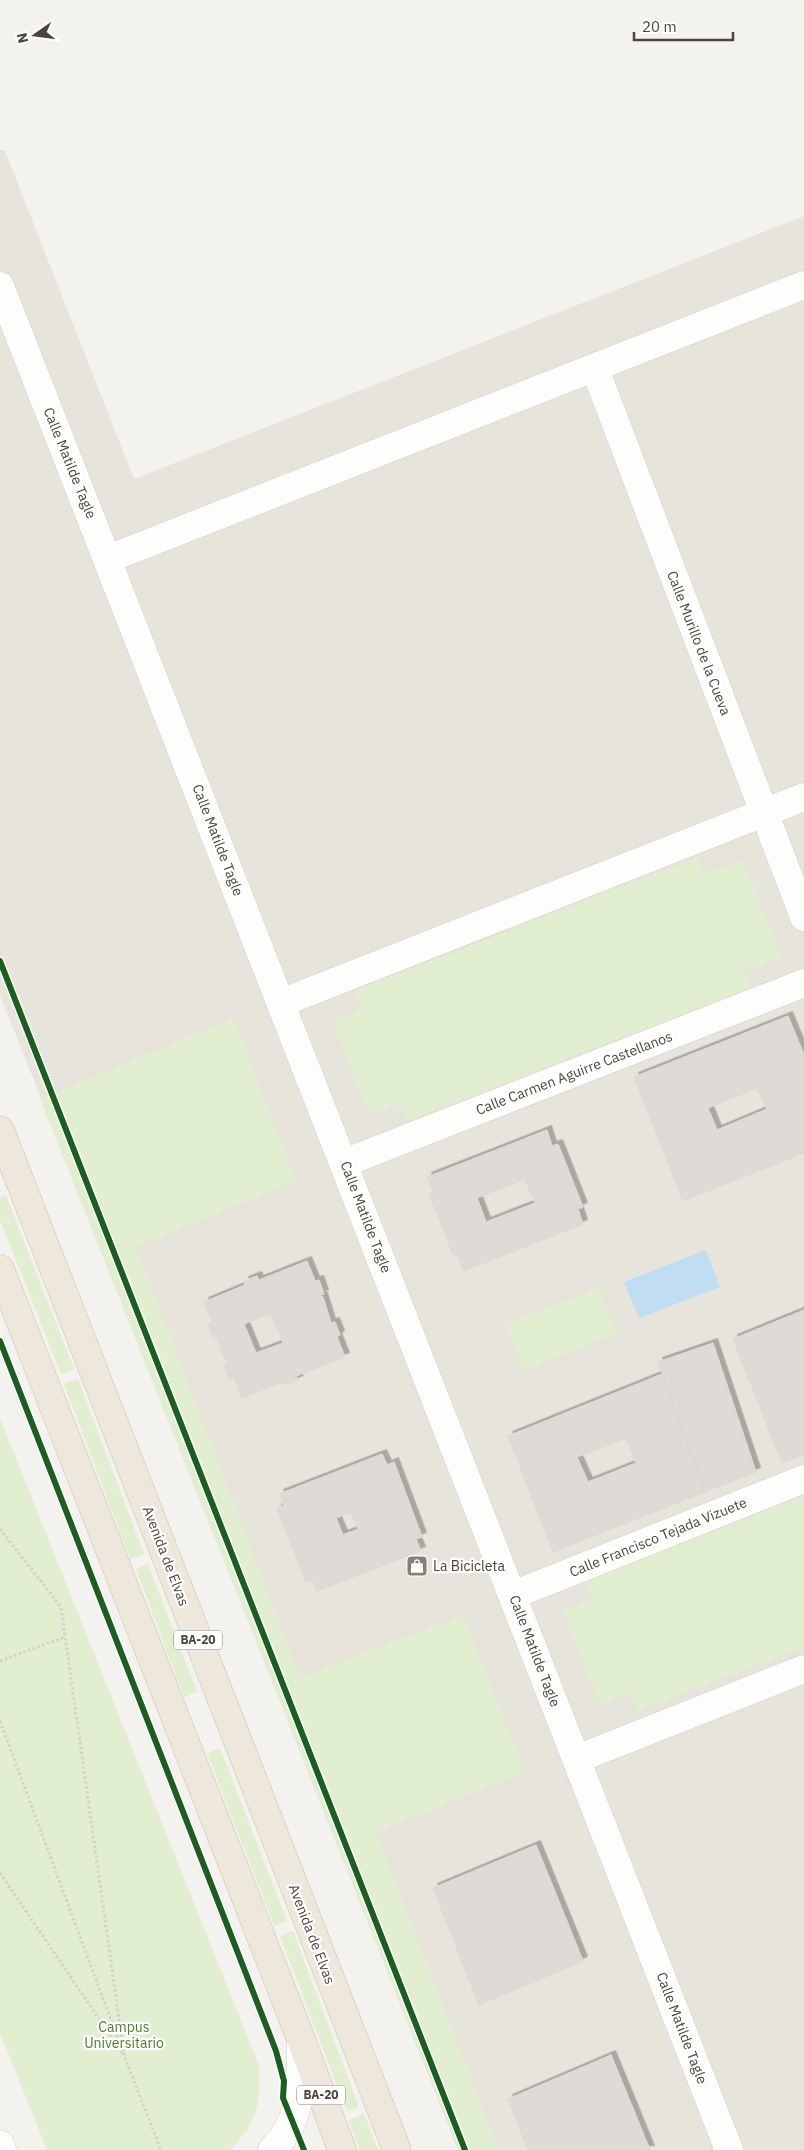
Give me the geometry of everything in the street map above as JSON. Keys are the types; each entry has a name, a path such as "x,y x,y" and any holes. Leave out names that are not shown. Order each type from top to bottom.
{"highway":[{"name":"Avenida de Elvas","path":"0,1130 396,2150"},
{"name":"BA-20","path":"0,1268 301,2039 342,2150"}],"street":[{"path":"108,559 804,285"},
{"name":"Calle Matilde Tagle","path":"0,286 730,2150"},
{"name":"Calle Murillo de la Cueva","path":"595,368 804,917"},
{"path":"281,1003 804,797"},
{"name":"Calle Carmen Aguirre Castellanos","path":"344,1163 804,983"},
{"name":"Calle Francisco Tejada Vizuete","path":"513,1595 804,1479"},
{"path":"577,1759 804,1668"},
{"path":"272,2150 281,2142 292,2121 300,2099 301,2039"},
{"path":"0,2144 2,2150"}],"path":[{"path":"0,1529 60,1607 124,2055"},
{"path":"0,1661 65,1637"},
{"path":"0,1721 161,2150"},
{"path":"0,1873 124,2055"}],"shaded area":[{"path":"0,150 5,151 134,479 804,216 804,2150 458,2150 0,995"}],"green space":[{"path":"698,857 704,874 743,860 781,957 744,972 750,988 407,1121 400,1103 369,1115 332,1021 361,1010 354,991"},
{"path":"233,1018 296,1181 136,1247 300,1677 463,1615 525,1772 376,1832 499,2150 458,2150 40,1099"},
{"path":"6,1195 74,1369 61,1374 0,1220 0,1197"},
{"path":"598,1288 617,1334 523,1370 506,1324"},
{"path":"78,1379 144,1554 130,1559 64,1384"},
{"name":"Campus Universitario","path":"0,1418 259,2065 259,2091 256,2112 247,2130 230,2150 47,2150 0,2033"},
{"path":"804,1496 804,1647 638,1711 631,1693 600,1705 563,1611 592,1600 585,1581"},
{"path":"148,1564 197,1692 184,1697 136,1569"},
{"path":"220,1748 287,1921 274,1926 207,1753"},
{"path":"293,1931 359,2107 347,2112 280,1936"},
{"path":"364,2114 378,2150 360,2150 348,2120"}],"water":[{"path":"706,1250 720,1287 639,1318 624,1282"}],"building":[{"path":"788,1016 804,1055 804,1153 683,1201 634,1077","holes":["757,1088 767,1109 717,1130 708,1108"]},
{"path":"547,1130 552,1146 558,1144 583,1207 578,1209 583,1224 464,1271 458,1255 454,1257 429,1194 433,1192 427,1177","holes":["525,1179 535,1203 486,1222 477,1198"]},
{"path":"307,1261 315,1281 319,1280 324,1294 320,1295 323,1297 331,1323 335,1322 340,1335 337,1337 345,1357 296,1376 299,1380 285,1385 282,1382 241,1398 234,1377 229,1379 224,1365 228,1363 217,1336 213,1337 208,1324 212,1322 204,1302 245,1285 244,1281 257,1276 259,1280","holes":["271,1313 283,1343 256,1353 244,1324"]},
{"path":"804,1310 804,1454 782,1463 733,1339"},
{"path":"713,1343 756,1472 705,1492 658,1362"},
{"path":"662,1374 705,1492 553,1552 508,1436","holes":["626,1438 636,1463 588,1482 577,1457"]},
{"path":"382,1454 387,1465 394,1462 422,1537 416,1539 421,1551 317,1591 313,1580 306,1582 277,1508 284,1506 279,1494","holes":["351,1512 358,1529 343,1535 336,1518"]},
{"path":"536,1845 583,1961 479,2005 433,1888"},
{"path":"611,2055 650,2150 528,2150 508,2099"}],"cycle path":[{"path":"0,961 465,2150"},
{"path":"0,1341 276,2051 284,2081 283,2098 304,2150"}],"place":[{"name":"La Bicicleta","path":"417,1566"}]}
